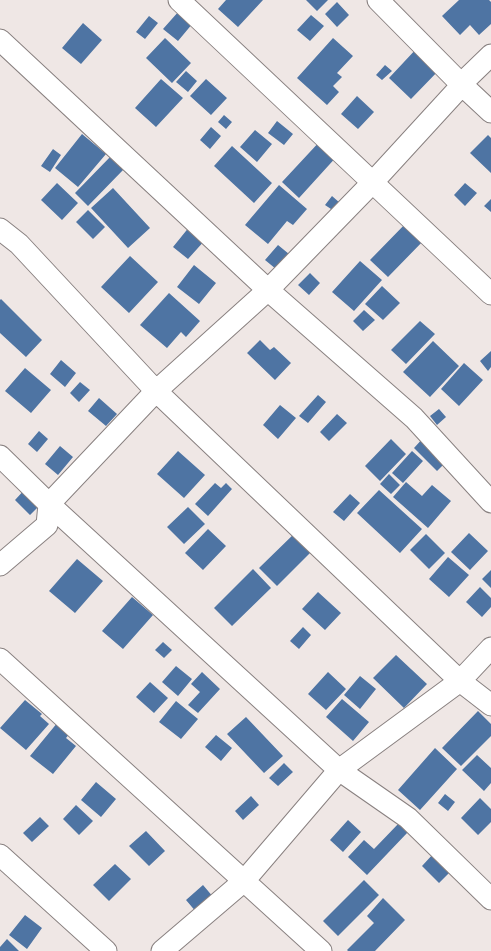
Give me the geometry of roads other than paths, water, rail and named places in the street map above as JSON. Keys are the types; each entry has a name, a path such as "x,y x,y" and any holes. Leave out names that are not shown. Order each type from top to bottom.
{"street":[{"path":"179,0 491,294"},
{"path":"378,0 461,84 491,112"},
{"path":"0,40 268,290 414,418 491,502"},
{"path":"0,565 47,525 50,504 156,391 268,290 373,182 461,86 461,84 491,55"},
{"path":"0,229 20,244 156,391 460,681 491,705"},
{"path":"0,456 50,504 339,770 408,818 491,899"},
{"path":"162,951 244,881 339,770 460,681 491,648"},
{"path":"0,659 321,951"},
{"path":"0,855 106,951"}]}
